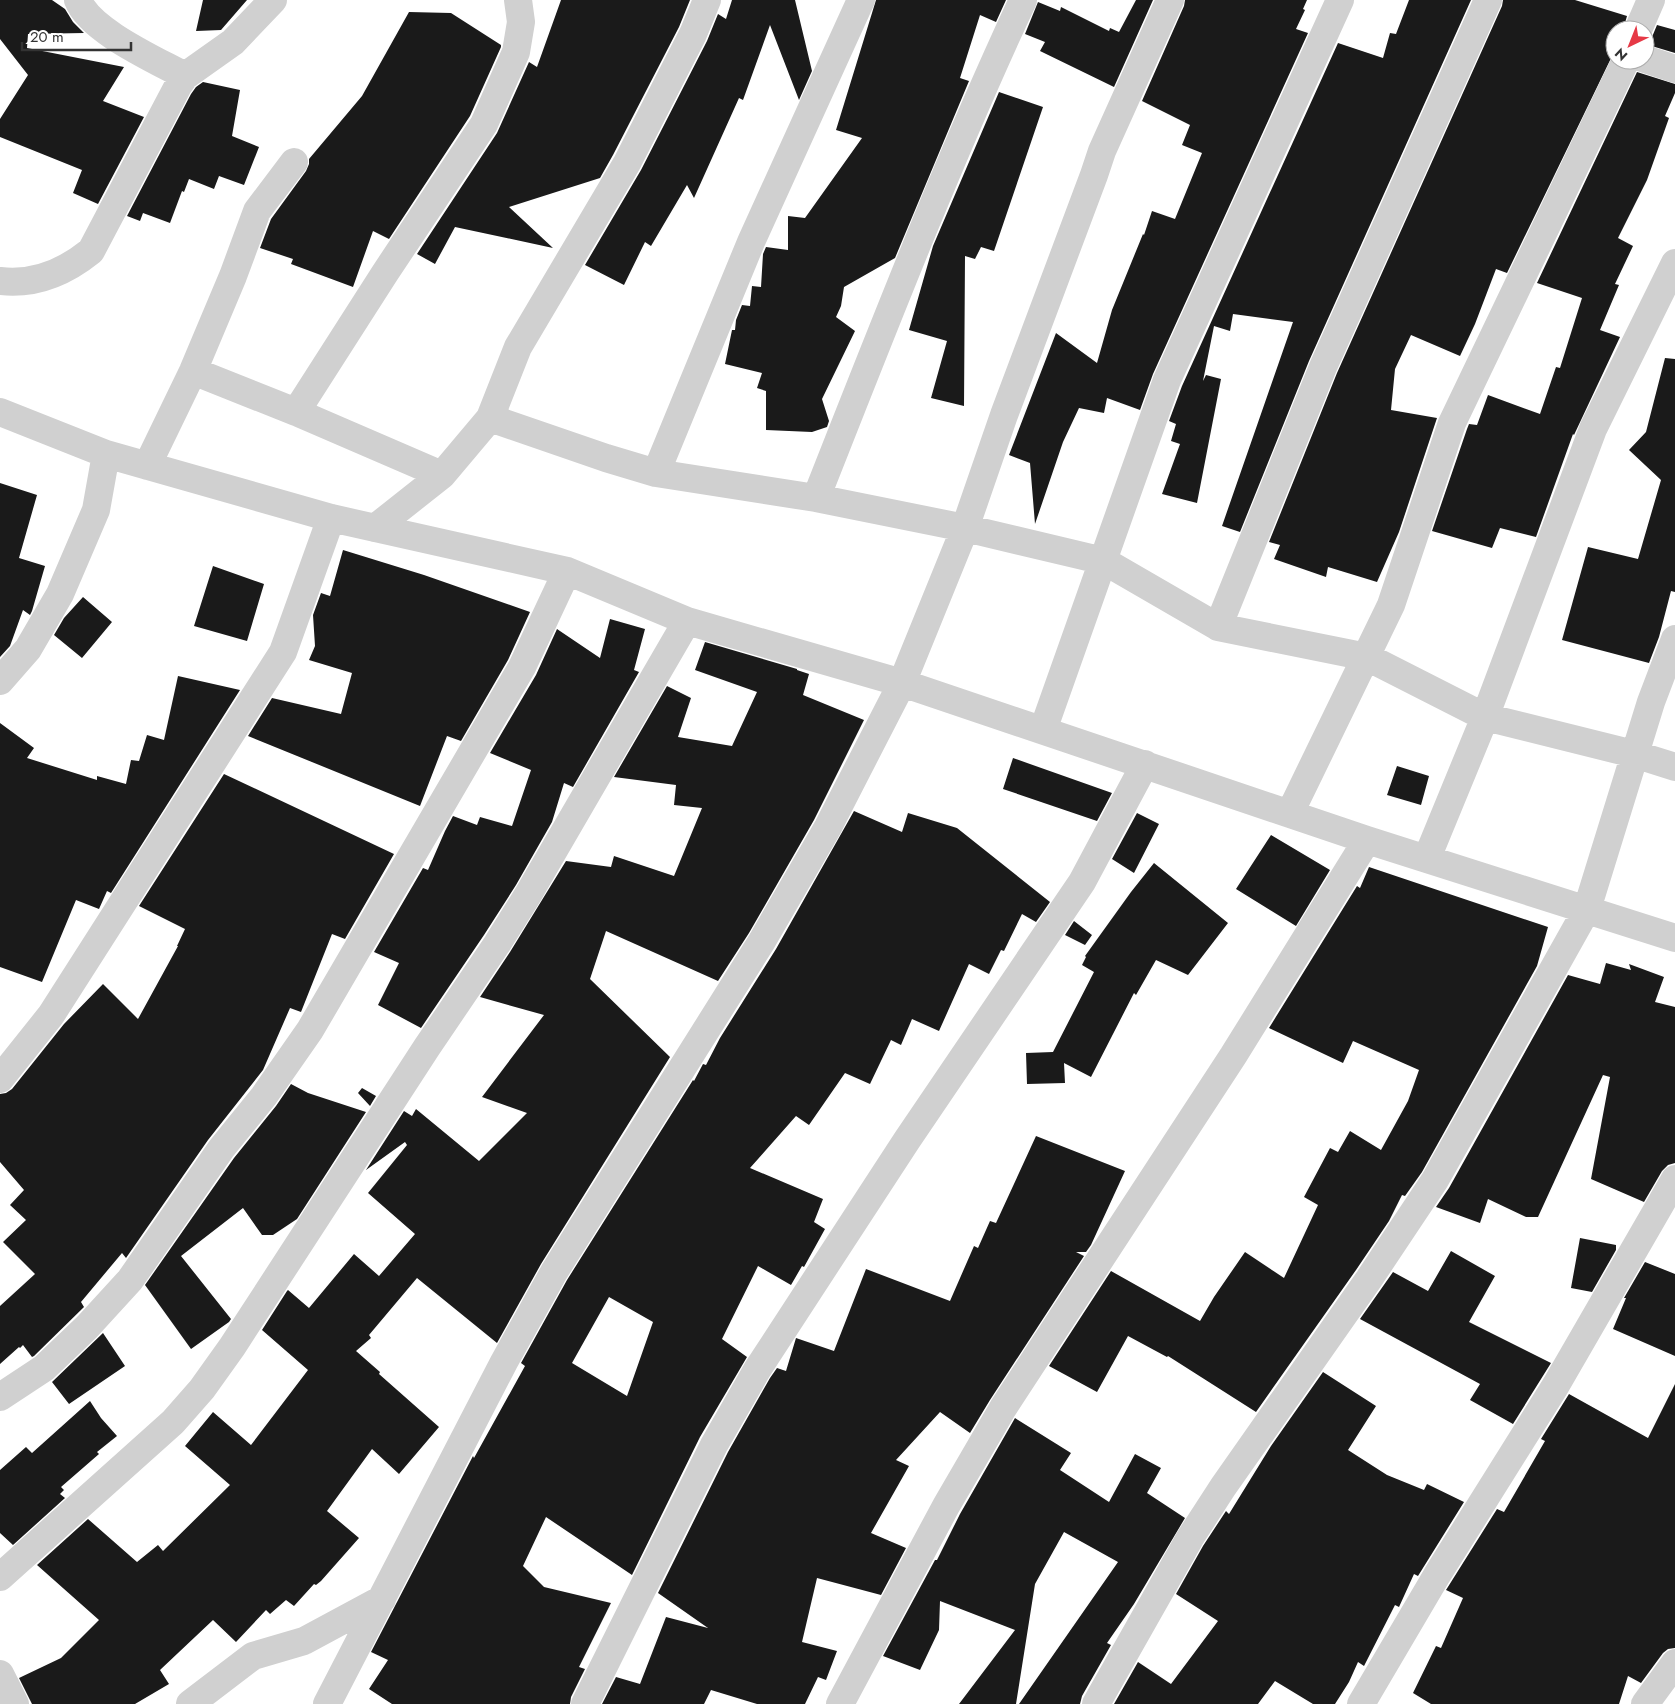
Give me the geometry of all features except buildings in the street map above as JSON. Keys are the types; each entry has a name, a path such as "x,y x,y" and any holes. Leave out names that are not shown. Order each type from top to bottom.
{"street":[{"path":"78,0 81,9 96,23 125,44 185,76"},
{"path":"0,281 32,281 60,272 78,262 91,251 185,76 233,42 273,0"},
{"path":"296,412 484,124 516,52 521,22 518,0"},
{"path":"375,528 442,475 490,418 518,347 627,163 694,34 707,0"},
{"path":"656,473 751,242 861,0"},
{"path":"816,498 936,198 1023,0"},
{"path":"327,1704 504,1362 554,1272 762,942 828,827 902,683 965,528 1004,415 1102,151 1170,0"},
{"path":"1044,730 1167,380 1340,0"},
{"path":"1218,628 1323,367 1488,0"},
{"path":"1642,20 1651,0"},
{"path":"1655,62 1675,69"},
{"path":"1290,813 1391,605 1452,423 1621,70"},
{"path":"147,466 193,372 233,276 256,210 294,162"},
{"path":"1427,858 1485,717 1593,429 1675,263"},
{"path":"193,372 296,412 442,475"},
{"path":"0,412 106,454 331,518 567,571 687,621 902,683 1367,840 1675,938"},
{"path":"490,418 656,473 816,498 965,528 1104,561 1218,628 1367,657 1485,717 1634,754 1675,767"},
{"path":"0,681 28,650 60,594 96,510 106,454"},
{"path":"0,1079 51,1015 283,652 331,518"},
{"path":"0,1398 44,1368 87,1328 130,1280 221,1149 264,1096 310,1030 522,667 567,571"},
{"path":"0,1577 173,1422 202,1389 237,1339 427,1047 498,944 687,621"},
{"path":"1096,1704 1190,1538 1223,1487 1380,1264 1436,1180 1587,909 1650,702 1675,639"},
{"path":"585,1704 714,1445 757,1370 907,1140 1082,882 1145,764"},
{"path":"840,1704 946,1506 1003,1408 1233,1056 1367,840"},
{"path":"1361,1704 1437,1575 1556,1385 1675,1179"},
{"path":"190,1704 253,1656 304,1640 382,1598"},
{"path":"1646,1704 1675,1663"},
{"path":"0,1674 15,1704"}]}
